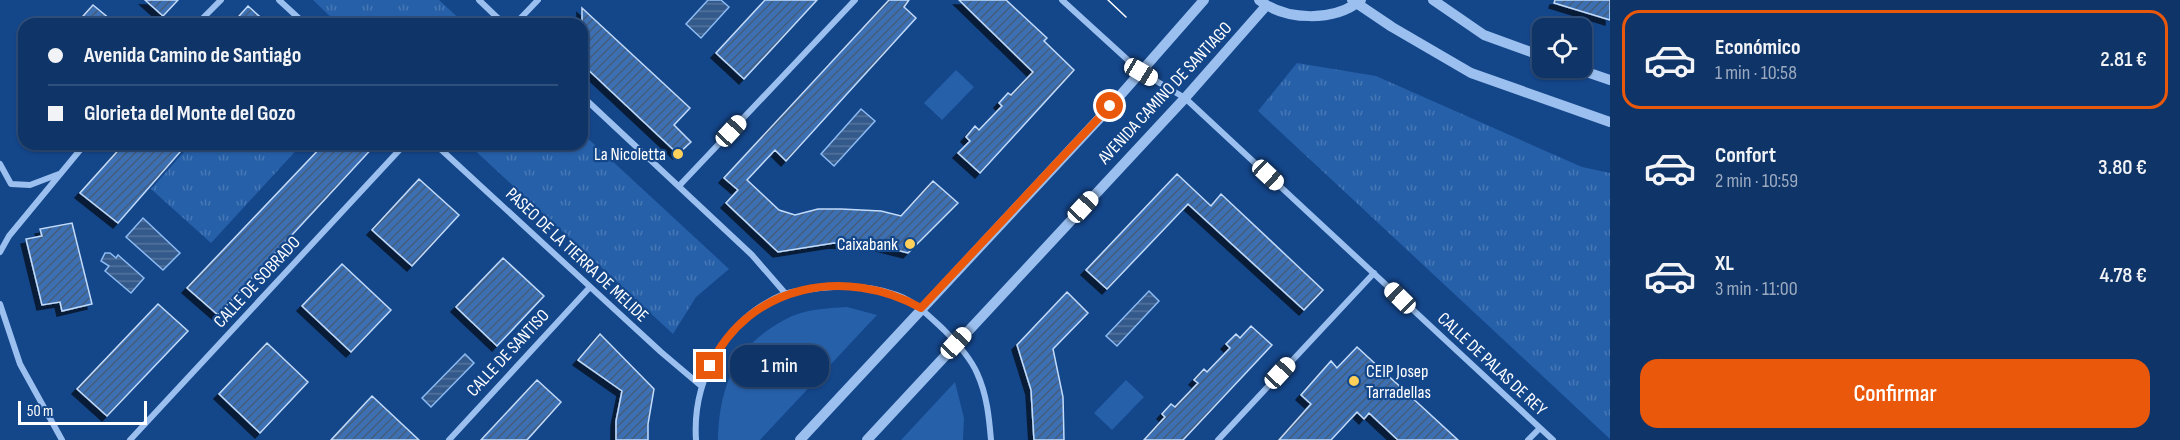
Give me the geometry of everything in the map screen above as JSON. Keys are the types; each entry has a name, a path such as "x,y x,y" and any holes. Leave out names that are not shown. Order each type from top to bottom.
{"street":[{"path":"203,18 221,0"},
{"path":"279,0 298,18"},
{"path":"479,0 498,18"},
{"path":"521,18 538,0"},
{"path":"679,186 855,0"},
{"name":"CALLE DE PALAS DE REY","path":"1062,0 1141,72 1185,98 1552,440"},
{"name":"AVENIDA CAMINO DE SANTIAGO","path":"800,440 1141,72 1204,0"},
{"path":"1433,0 1485,35 1532,52"},
{"path":"1263,3 1296,16 1306,16 1327,15 1357,1 1471,73 1610,122"},
{"name":"AVENIDA CAMINO DE SANTIAGO","path":"867,440 1185,98 1263,3"},
{"path":"1592,74 1610,80"},
{"path":"588,102 752,255 785,293"},
{"path":"0,252 9,236 80,150"},
{"name":"CALLE DE SOBRADO","path":"130,440 399,150"},
{"name":"PASEO DE LA TIERRA DE MELIDE","path":"442,150 700,385"},
{"path":"0,164 11,184 30,185 60,173"},
{"path":"1218,440 1374,273"},
{"path":"696,440 695,420 700,385 719,346 748,315 785,293 844,285 896,295 921,308 956,343 977,372 988,406 991,440"},
{"name":"CALLE DE SANTISO","path":"448,440 590,287"},
{"path":"0,303 20,364 62,440"},
{"path":"1527,440 1540,428"}],"green space":[{"path":"313,0 439,0 458,18 332,18"},
{"path":"1297,63 1376,76 1582,167 1610,173 1610,439 1258,111"},
{"path":"956,70 974,87 942,120 924,103"},
{"path":"588,139 729,269 696,297 673,334 474,150 588,150"},
{"path":"186,150 296,150 211,243 151,189"},
{"path":"847,307 877,315 760,440 718,440 722,401 735,366 745,351 773,326 792,316 820,309"},
{"path":"1126,380 1144,397 1112,430 1094,413"},
{"path":"955,382 964,418 963,440 901,440"}],"shaded area":[{"path":"708,0 721,0 729,7 701,38 686,24"},
{"path":"861,109 875,121 834,166 821,154"},
{"path":"143,218 180,253 163,270 126,237"},
{"path":"105,253 110,253 116,258 118,255 144,278 131,293 105,271 109,266 101,261"},
{"path":"1149,291 1159,301 1117,346 1106,336"},
{"path":"465,354 474,363 431,407 422,398"}],"building":[{"path":"145,0 178,0 163,16"},
{"path":"765,0 817,0 744,79 716,53"},
{"path":"889,0 909,0 904,7 916,18 786,161 775,150 747,180 779,210 795,215 818,209 841,209 881,211 901,216 933,181 958,203 908,253 881,246 834,243 778,252 726,203 738,190 724,178"},
{"path":"959,0 1006,0 1047,38 1044,41 1074,70 980,173 958,153 970,141 966,137 975,126 979,130 1002,106 999,103 1008,93 1011,95 1033,72"},
{"path":"1555,0 1610,0 1610,20 1554,3"},
{"path":"93,5 109,18 81,18"},
{"path":"248,6 261,18 237,18"},
{"path":"582,8 690,108 674,125 691,142 678,154 588,70 588,18 582,18"},
{"path":"119,150 182,150 118,223 80,193"},
{"path":"318,150 370,150 218,315 187,288"},
{"path":"1177,174 1211,206 1221,194 1323,290 1304,310 1188,204 1107,289 1086,270"},
{"path":"419,179 459,215 412,266 372,230"},
{"path":"72,223 92,304 62,311 60,302 42,305 26,239 42,236 40,229"},
{"path":"503,258 544,296 497,346 456,307"},
{"path":"342,264 391,310 351,352 302,306"},
{"path":"1067,292 1088,313 1053,349 1063,397 1064,440 1034,440 1031,390 1017,345"},
{"path":"158,304 188,331 107,416 77,389"},
{"path":"1251,326 1272,345 1183,440 1144,440 1165,417 1162,414 1171,404 1175,407 1198,383 1194,380 1204,369 1207,372 1230,348 1226,344 1236,334 1240,338"},
{"path":"600,334 654,389 648,424 648,440 616,440 616,421 622,391 578,360"},
{"path":"267,343 308,382 260,433 219,394"},
{"name":"CEIP Josep Tarradellas","path":"1357,347 1458,440 1398,440 1369,413 1364,419 1357,412 1331,440 1279,440 1311,404 1301,395 1331,361 1337,368"},
{"path":"537,380 561,402 527,440 481,440"},
{"path":"372,396 419,440 331,440"}],"tram line":[{"path":"1108,0 1126,17"}],"place":[{"name":"La Nicoletta","path":"678,154"},
{"name":"Caixabank","path":"910,244"},
{"name":"CEIP Josep Tarradellas","path":"1354,381"}],"route":[{"path":"710,366 719,346 748,315 785,293 844,285 896,295 921,308 1110,106"}]}
